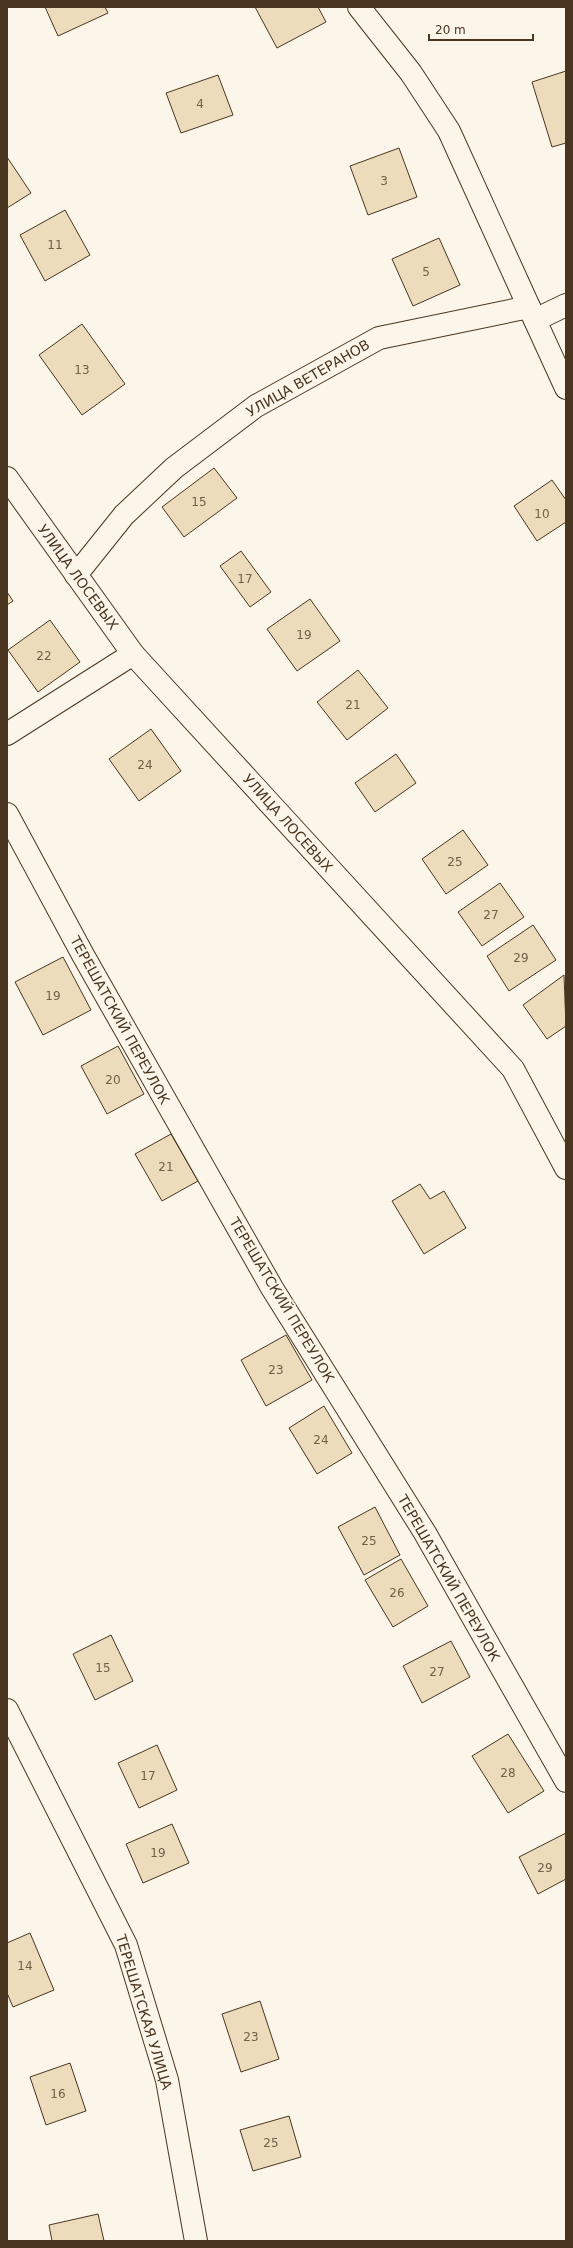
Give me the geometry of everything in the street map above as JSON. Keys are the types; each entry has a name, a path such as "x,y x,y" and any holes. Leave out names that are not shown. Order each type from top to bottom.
{"street":[{"path":"359,7 411,73 449,131 566,388"},
{"name":"УЛИЦА ВЕТЕРАНОВ","path":"76,575 124,515 174,468 256,406 379,338 532,314 566,305"},
{"name":"УЛИЦА ЛОСЕВЫХ","path":"7,478 133,654 513,1069 566,1168"},
{"path":"7,734 133,654"},
{"name":"ТЕРЕШАТСКИЙ ПЕРЕУЛОК","path":"7,814 83,955 272,1288 425,1533 566,1781"},
{"name":"ТЕРЕШАТСКАЯ УЛИЦА","path":"7,1710 126,1945 167,2080 196,2241"}],"building":[{"path":"45,7 105,7 108,13 58,36"},
{"path":"255,7 318,7 326,22 277,48"},
{"path":"566,71 566,143 552,147 532,82"},
{"path":"218,75 233,115 181,133 166,93"},
{"path":"399,148 417,197 368,215 350,166"},
{"path":"7,157 31,193 7,208"},
{"path":"65,210 90,255 45,281 20,235"},
{"path":"439,238 460,285 413,306 392,259"},
{"path":"82,324 125,384 82,415 39,355"},
{"path":"214,468 237,498 184,537 162,507"},
{"path":"552,480 566,500 566,522 537,541 514,506"},
{"path":"241,551 271,592 250,607 220,566"},
{"path":"7,592 13,601 7,605"},
{"path":"310,599 340,641 297,671 267,629"},
{"path":"50,620 80,662 38,692 8,650"},
{"path":"358,670 388,708 347,740 317,702"},
{"path":"151,729 181,771 139,801 109,759"},
{"path":"396,754 416,783 375,812 355,783"},
{"path":"463,830 488,865 446,894 422,859"},
{"path":"500,883 524,917 482,946 458,912"},
{"path":"533,925 556,960 509,991 487,956"},
{"path":"63,957 91,1010 43,1035 15,982"},
{"path":"564,975 566,1026 547,1039 523,1005"},
{"path":"118,1046 144,1094 107,1114 81,1066"},
{"path":"171,1134 198,1181 162,1201 135,1154"},
{"path":"420,1184 430,1199 444,1191 466,1228 424,1254 392,1201"},
{"path":"286,1335 312,1380 266,1406 241,1360"},
{"path":"324,1406 352,1453 317,1474 289,1428"},
{"path":"375,1507 400,1555 364,1575 338,1527"},
{"path":"401,1559 428,1606 393,1627 365,1580"},
{"path":"111,1635 133,1681 95,1700 73,1654"},
{"path":"451,1641 470,1677 422,1703 403,1666"},
{"path":"508,1734 544,1791 508,1813 472,1756"},
{"path":"157,1745 177,1790 139,1808 118,1763"},
{"path":"172,1824 189,1863 143,1883 126,1844"},
{"path":"566,1833 566,1879 538,1894 519,1857"},
{"path":"30,1933 54,1990 13,2007 7,1993 7,1943"},
{"path":"260,2001 279,2059 241,2072 222,2014"},
{"path":"70,2063 86,2111 46,2125 30,2077"},
{"path":"289,2116 301,2157 253,2171 240,2130"},
{"path":"98,2214 104,2241 52,2241 49,2225"}]}
